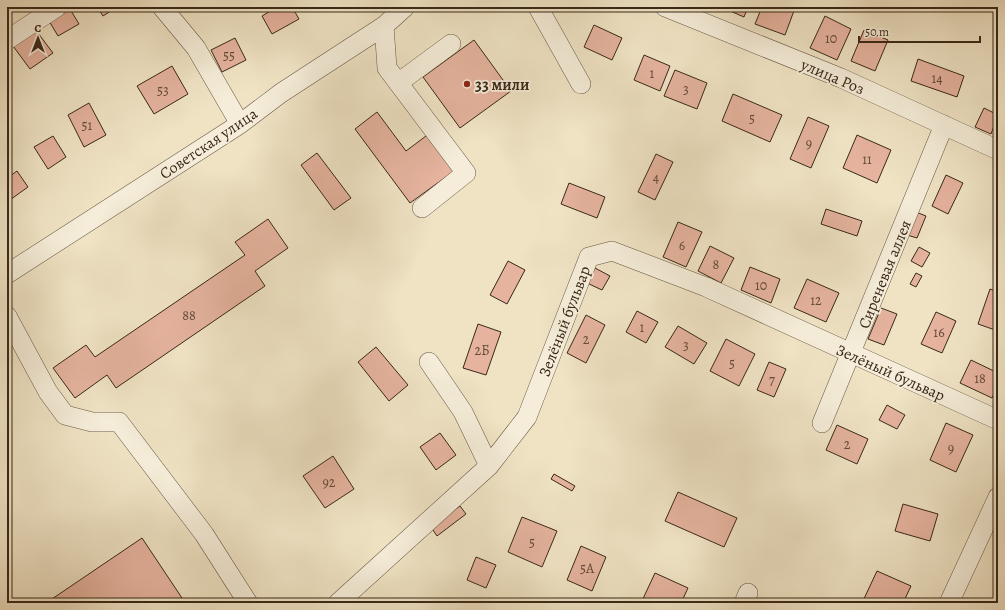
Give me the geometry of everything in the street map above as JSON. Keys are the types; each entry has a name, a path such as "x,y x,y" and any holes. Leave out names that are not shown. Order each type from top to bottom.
{"street":[{"path":"10,31 57,7"},
{"path":"162,7 196,48 240,124"},
{"name":"Советская улица","path":"7,274 240,124 281,93 384,26 405,7"},
{"path":"538,7 581,84"},
{"name":"улица Роз","path":"665,7 841,78 998,150"},
{"path":"384,26 387,68 466,173 422,208"},
{"path":"398,83 451,44"},
{"name":"Сиреневая аллея","path":"822,423 944,125"},
{"name":"Зелёный бульвар","path":"338,603 489,466 527,418 589,257 612,251 706,287 998,420"},
{"path":"7,316 48,392 64,415 92,422 119,422 204,534 248,603"},
{"path":"429,362 463,412 489,466"},
{"path":"949,603 998,497"}],"building":[{"path":"97,7 117,7 103,16"},
{"path":"277,7 292,7 299,19 272,34 262,16"},
{"path":"721,7 748,7 744,17"},
{"path":"762,7 795,8 785,35 755,24"},
{"path":"70,9 79,24 58,36 49,21"},
{"path":"825,16 851,29 837,60 810,48"},
{"path":"594,25 622,38 612,60 584,47"},
{"path":"35,29 53,53 30,69 13,46"},
{"path":"864,30 888,40 875,71 851,61"},
{"path":"235,38 246,60 222,72 211,50"},
{"name":"33 мили","path":"474,40 511,91 460,128 423,77"},
{"path":"644,55 670,66 660,91 634,80"},
{"path":"918,59 964,76 957,97 911,81"},
{"path":"172,66 188,94 154,114 137,86"},
{"path":"675,70 707,83 697,109 664,96"},
{"path":"733,94 782,115 770,142 722,121"},
{"path":"89,103 106,135 84,147 68,115"},
{"path":"984,108 998,115 991,134 975,127"},
{"path":"377,112 406,151 430,133 457,169 410,203 355,129"},
{"path":"808,117 829,126 811,168 790,159"},
{"path":"857,135 891,150 877,183 843,168"},
{"path":"53,136 66,157 48,169 34,147"},
{"path":"317,153 351,198 334,210 301,165"},
{"path":"656,154 673,162 655,200 638,192"},
{"path":"17,171 28,187 7,202 7,178"},
{"path":"946,175 963,183 948,214 932,206"},
{"path":"569,183 605,197 597,218 561,204"},
{"path":"826,209 862,221 857,236 821,224"},
{"path":"916,212 926,216 917,238 907,235"},
{"path":"268,219 288,248 255,271 265,286 116,388 107,375 75,398 53,368 86,345 95,357 245,255 235,242"},
{"path":"678,222 702,232 686,267 663,257"},
{"path":"710,246 734,258 721,283 698,271"},
{"path":"919,247 930,253 922,267 911,261"},
{"path":"508,261 525,270 507,304 490,295"},
{"path":"750,267 780,279 771,303 741,290"},
{"path":"595,268 610,276 602,290 587,283"},
{"path":"916,273 922,276 916,287 910,284"},
{"path":"807,279 839,293 826,322 794,308"},
{"path":"990,289 998,292 998,331 978,324"},
{"path":"881,308 897,314 884,345 868,339"},
{"path":"637,311 658,322 646,343 626,332"},
{"path":"936,312 956,321 942,353 921,344"},
{"path":"586,315 605,325 586,363 567,353"},
{"path":"478,324 501,332 486,375 463,368"},
{"path":"678,326 707,343 694,364 665,347"},
{"path":"726,339 755,354 739,386 710,371"},
{"path":"376,347 408,385 389,401 358,362"},
{"path":"971,360 998,373 998,385 992,398 960,383"},
{"path":"769,362 786,369 774,397 757,390"},
{"path":"887,405 905,415 897,429 879,420"},
{"path":"946,423 973,435 956,472 930,460"},
{"path":"837,425 868,439 857,464 826,450"},
{"path":"440,433 456,455 436,470 420,447"},
{"path":"333,456 354,489 325,508 303,476"},
{"path":"554,474 575,486 572,491 551,479"},
{"path":"678,492 737,518 724,547 665,521"},
{"path":"903,504 938,514 930,541 895,531"},
{"path":"460,506 466,514 437,536 431,527"},
{"path":"522,517 557,531 542,567 508,552"},
{"path":"142,538 184,601 181,603 46,603"},
{"path":"581,546 606,557 592,591 567,580"},
{"path":"476,557 496,565 486,588 467,580"},
{"path":"877,571 911,586 903,603 862,603"},
{"path":"655,573 688,588 681,603 641,603"}],"place":[{"name":"33 мили","path":"467,84"}]}
